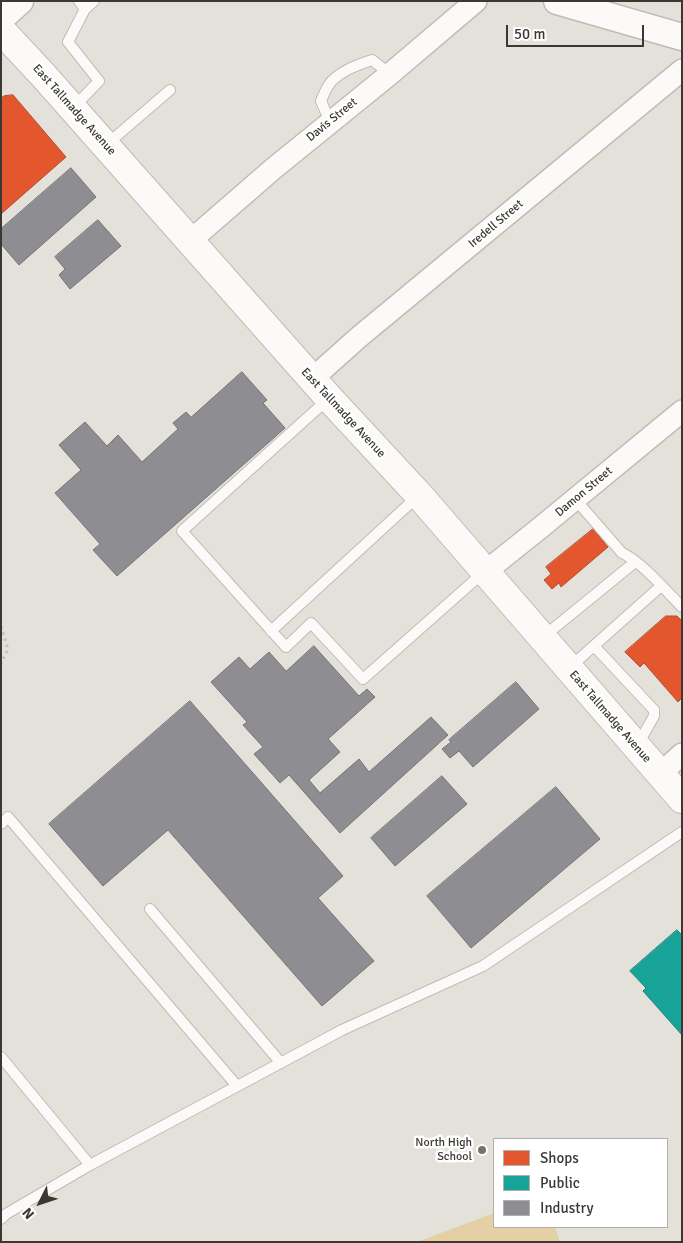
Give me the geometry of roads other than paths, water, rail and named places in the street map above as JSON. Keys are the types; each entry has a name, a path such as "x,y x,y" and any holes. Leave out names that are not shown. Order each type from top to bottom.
{"main road":[{"name":"East Tallmadge Avenue","path":"1,30 320,389 419,495 682,799"}],"street":[{"path":"1,18 20,1"},
{"name":"Davis Street","path":"190,241 273,169 476,1"},
{"path":"557,1 682,37"},
{"name":"Iredell Street","path":"320,389 359,337 682,70"},
{"name":"Damon Street","path":"485,572 682,411"},
{"path":"660,774 682,754"}],"lane":[{"path":"73,109 99,80 68,42 82,5 94,1"},
{"path":"330,122 321,100 329,84 340,74 372,60 390,74"},
{"path":"105,145 170,90"},
{"path":"320,389 182,531 286,647 311,623 363,679 485,572"},
{"path":"272,631 419,495"},
{"path":"575,499 622,553 630,557 682,607"},
{"path":"542,638 635,562"},
{"path":"569,669 661,586"},
{"path":"594,646 654,710 654,716 636,747"},
{"path":"1,824 8,818 237,1086"},
{"path":"1,1219 6,1214 90,1165 342,1030 483,966 682,832"},
{"path":"150,909 281,1063"},
{"path":"1,1057 90,1165"}],"place":[{"name":"North High School","path":"482,1150"}]}
